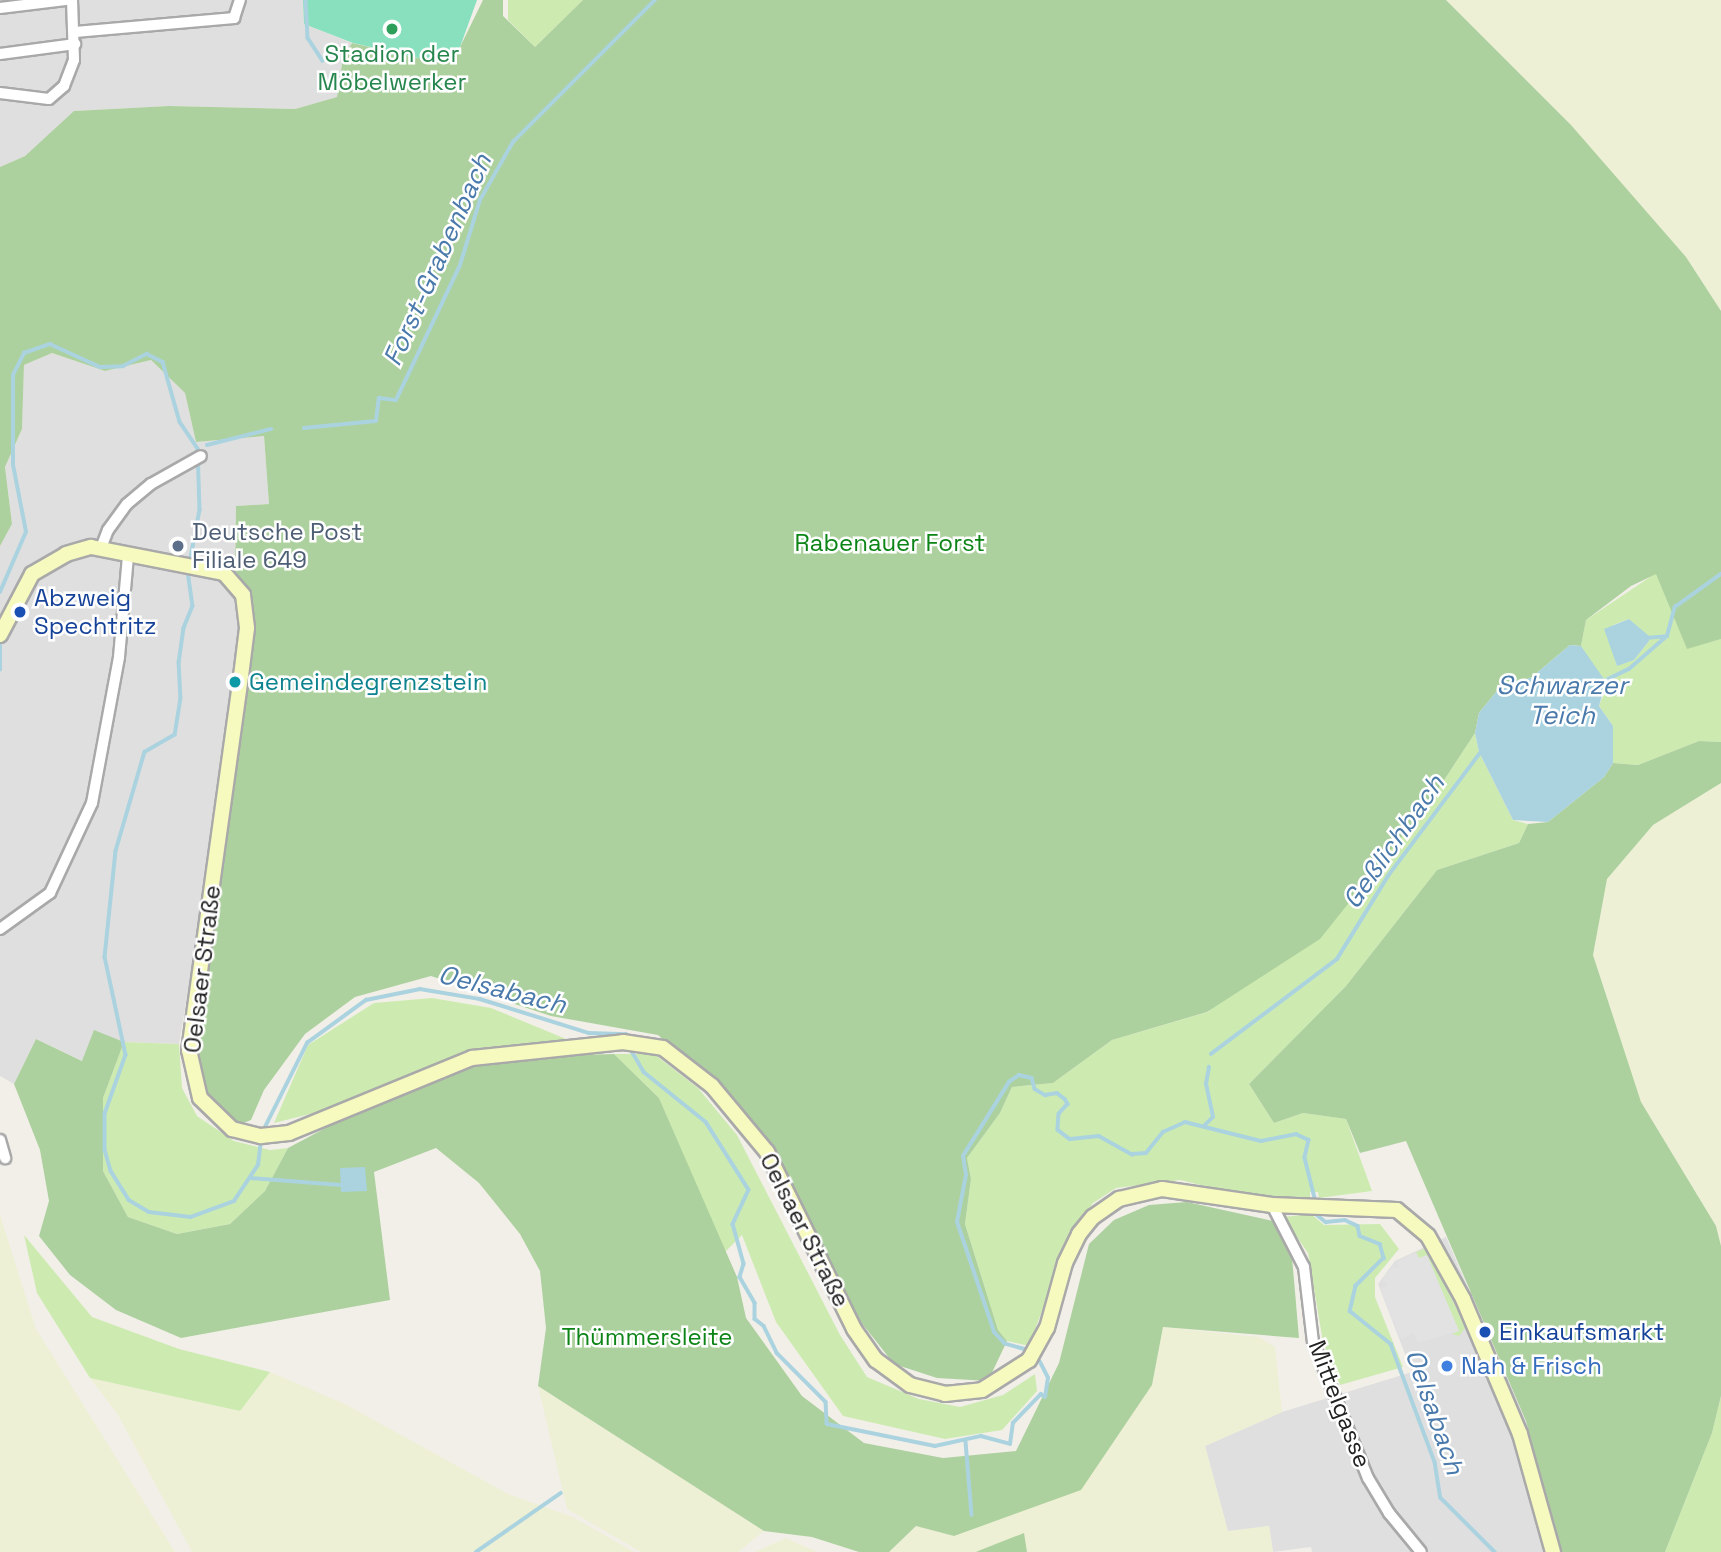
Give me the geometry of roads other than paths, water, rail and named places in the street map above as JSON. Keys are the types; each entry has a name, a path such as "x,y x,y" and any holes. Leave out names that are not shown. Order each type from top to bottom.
{"main road":[{"name":"Oelsaer Straße","path":"1,633 25,581 40,566 80,549 101,548 128,557 190,564 223,573 243,595 247,628 190,1066 200,1098 219,1120 261,1136 289,1133 472,1058 629,1042 663,1048 712,1086 767,1152 855,1329 876,1360 910,1384 945,1394 982,1390 1033,1355 1065,1263 1079,1234 1104,1208 1141,1192 1162,1189 1272,1205"},
{"path":"1272,1205 1383,1206 1418,1225 1441,1254 1480,1335 1520,1434 1553,1552"}],"street":[{"path":"0,8 69,0 75,32 75,44 64,86 49,99 32,100 0,93"},
{"path":"75,32 234,18 240,0"},
{"path":"0,54 75,44"},
{"path":"101,548 108,530 127,504 151,484 197,458"},
{"path":"0,929 50,893 93,803 119,657 128,557"},
{"path":"0,1140 5,1158"},
{"name":"Mittelgasse","path":"1272,1205 1304,1267 1313,1342 1368,1478 1389,1513 1421,1552"}],"water":[{"path":"1629,619 1649,636 1649,641 1634,660 1617,666 1604,629"},
{"name":"Schwarzer Teich","path":"1570,645 1581,646 1606,682 1599,706 1613,726 1613,763 1604,777 1548,822 1513,820 1479,752 1475,733 1479,713 1497,691 1532,677"},
{"path":"365,1167 367,1191 341,1192 340,1168"}],"waterway":[{"path":"306,0 308,38 323,61"},
{"name":"Forst-Grabenbach","path":"304,428 376,421 379,398 396,400 460,265 480,200 513,142 655,0"},
{"name":"Oelsabach","path":"0,592 26,532 13,465 13,375 24,353 50,344 100,367 123,366 147,354 163,362 180,422 198,449 200,510 190,563"},
{"name":"Forst-Grabenbach","path":"207,445 271,429"},
{"name":"Oelsabach","path":"188,571 193,606 184,628 179,662 181,698 175,735 145,752 116,851 105,957 126,1055 105,1114 105,1150 111,1171 129,1200 149,1212 191,1217 234,1201 258,1165 261,1141"},
{"name":"Geßlichbach","path":"1646,638 1667,636 1675,607 1721,574"},
{"path":"1602,682 1629,669 1667,636"},
{"name":"Oelsabach","path":"0,639 0,670"},
{"name":"Geßlichbach","path":"1211,1054 1337,959 1388,876 1483,749"},
{"name":"Oelsabach","path":"262,1133 307,1043 366,1000 420,989 480,999 589,1033 626,1034 628,1039"},
{"name":"Oelsabach","path":"629,1046 644,1072 706,1122 749,1190 733,1224 744,1264 740,1277 755,1303 755,1319 764,1326 777,1353 826,1402 827,1424 935,1446 981,1436 1010,1444 1013,1423 1041,1394 1045,1397 1048,1378 1040,1362"},
{"path":"1205,1125 1213,1117 1206,1084 1209,1067"},
{"name":"Oelsabach","path":"1026,1350 1005,1344 994,1332 957,1222 966,1175 963,1156 1009,1082 1019,1075 1032,1078 1035,1089 1045,1095 1057,1093 1065,1099 1068,1104 1059,1114 1058,1130 1070,1139 1099,1136 1132,1154 1146,1153 1163,1132 1185,1122 1261,1141 1296,1134 1309,1140 1305,1158 1315,1198"},
{"path":"250,1178 341,1185"},
{"name":"Oelsabach","path":"1316,1214 1326,1222 1345,1220 1358,1226 1360,1236 1380,1244 1384,1258 1356,1286 1350,1311 1391,1344 1435,1462 1441,1498 1495,1552"},
{"path":"966,1442 972,1515"},
{"path":"476,1552 561,1493"}],"place":[{"name":"Stadion der Möbelwerker","path":"392,29"},
{"name":"Deutsche Post Filiale 649","path":"178,546"},
{"name":"Abzweig Spechtritz","path":"20,612"},
{"name":"Gemeindegrenzstein","path":"235,682"},
{"name":"Einkaufsmarkt","path":"1485,1332"},
{"name":"Nah & Frisch","path":"1447,1366"}],"park label":[{"name":"Rabenauer Forst","path":"890,543"},
{"name":"Thümmersleite","path":"647,1337"}]}
